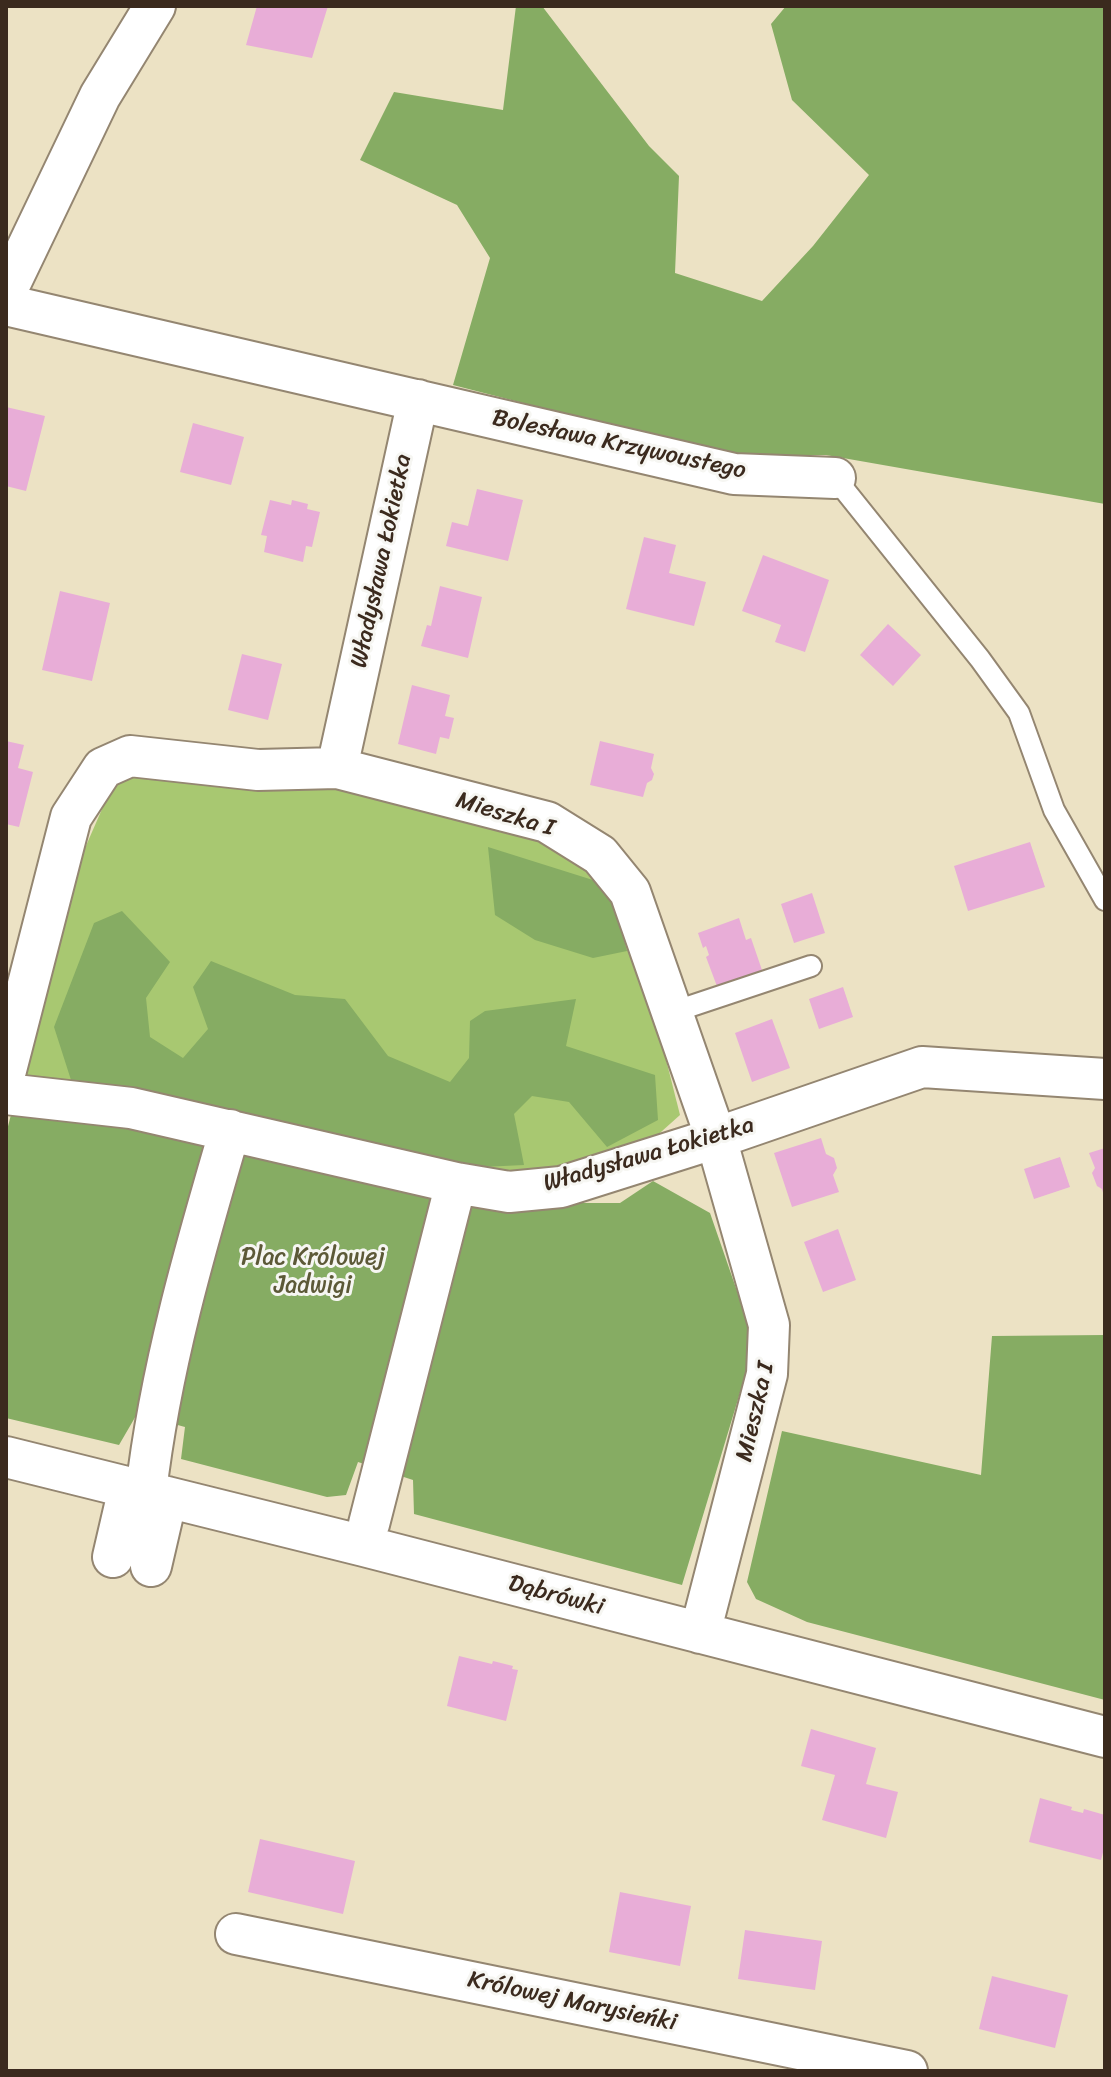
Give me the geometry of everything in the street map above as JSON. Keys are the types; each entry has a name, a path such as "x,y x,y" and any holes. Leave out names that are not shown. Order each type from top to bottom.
{"street":[{"path":"6,292 100,96 155,6"},
{"name":"Bolesława Krzywoustego","path":"6,305 734,474 835,478"},
{"name":"Władysława Łokietka","path":"337,768 418,400"},
{"name":"Mieszka I","path":"6,1070 71,817 103,768 130,756 258,770 337,768 547,822 600,855 630,892 716,1138 769,1325 770,1359 700,1633"},
{"name":"Władysława Łokietka","path":"6,1094 131,1108 456,1183 509,1192 561,1187 922,1067 1105,1079"},
{"path":"151,1566 147,1493 155,1431 187,1277 230,1130"},
{"path":"369,1524 456,1183"},
{"name":"Dąbrówki","path":"6,1457 1105,1737"},
{"path":"113,1557 147,1493"},
{"name":"Królowej Marysieńki","path":"236,1934 907,2071"}],"lane":[{"name":"Bolesława Krzywoustego","path":"835,478 980,659 1019,713 1054,810 1105,900"},
{"path":"673,1012 811,966"}],"green space":[{"path":"516,6 542,6 649,146 679,176 675,273 762,301 813,246 869,175 792,100 771,24 786,6 1105,6 1105,504 826,455 729,456 453,385 490,258 457,205 360,160 394,92 503,110"},
{"path":"130,771 351,786 546,832 618,890 652,1004 680,1115 633,1157 496,1178 19,1087 65,894 109,793"},
{"path":"488,847 596,881 615,906 627,951 593,958 535,940 495,915"},
{"path":"122,911 170,962 146,998 150,1037 183,1058 208,1029 193,987 211,961 295,995 345,999 388,1056 450,1082 469,1058 470,1021 485,1011 576,999 566,1046 655,1075 658,1120 607,1147 569,1102 532,1096 514,1114 524,1165 482,1167 182,1101 71,1080 54,1027 94,923"},
{"name":"Plac Królowej Jadwigi","path":"13,1107 54,1107 510,1203 620,1203 653,1181 710,1213 755,1343 682,1585 414,1514 413,1480 358,1462 346,1495 327,1497 181,1459 185,1427 137,1414 119,1445 6,1418 6,1134"},
{"path":"1105,1335 1105,1700 807,1622 756,1599 747,1582 782,1431 981,1475 992,1336"}],"building":[{"path":"257,6 328,6 312,58 246,45"},
{"path":"6,407 45,416 26,491 6,486"},
{"path":"193,423 244,437 231,485 180,472"},
{"path":"477,489 523,500 508,561 446,546 452,522 468,526"},
{"path":"270,500 291,505 292,500 308,504 307,509 320,512 312,547 306,546 303,562 264,552 267,536 261,535"},
{"path":"644,537 676,545 669,573 706,582 694,626 626,609"},
{"path":"763,555 829,580 805,652 775,642 781,625 742,611"},
{"path":"440,586 482,597 468,658 421,646 427,625 431,626"},
{"path":"60,591 110,603 92,681 42,670"},
{"path":"888,624 921,655 893,686 860,655"},
{"path":"242,654 282,664 268,720 228,710"},
{"path":"412,685 450,695 445,716 454,718 449,739 440,737 436,754 398,744"},
{"path":"6,741 24,745 18,768 33,772 19,827 6,824"},
{"path":"600,741 654,754 651,768 654,774 647,783 643,797 590,785"},
{"path":"1030,842 1045,887 968,911 954,866"},
{"path":"812,893 825,933 794,943 781,904"},
{"path":"739,918 746,940 751,938 763,973 718,989 706,957 709,955 706,946 703,948 698,933"},
{"path":"843,987 853,1017 819,1029 809,999"},
{"path":"772,1019 790,1068 752,1082 735,1033"},
{"path":"821,1138 826,1154 834,1158 837,1168 833,1175 839,1192 792,1207 774,1153"},
{"path":"1105,1148 1104,1196 1092,1173 1095,1168 1089,1153"},
{"path":"1060,1157 1070,1187 1034,1199 1024,1169"},
{"path":"838,1229 856,1280 823,1292 804,1242"},
{"path":"459,1656 492,1664 493,1661 518,1670 506,1721 447,1706"},
{"path":"811,1729 876,1748 866,1784 898,1792 886,1838 822,1820 835,1775 801,1766"},
{"path":"1040,1798 1072,1807 1071,1810 1083,1813 1084,1809 1105,1815 1105,1845 1101,1860 1029,1842"},
{"path":"260,1839 355,1861 343,1914 248,1892"},
{"path":"620,1892 691,1906 680,1966 609,1952"},
{"path":"745,1930 822,1941 815,1990 738,1979"},
{"path":"992,1976 1068,1995 1055,2048 979,2029"}]}
